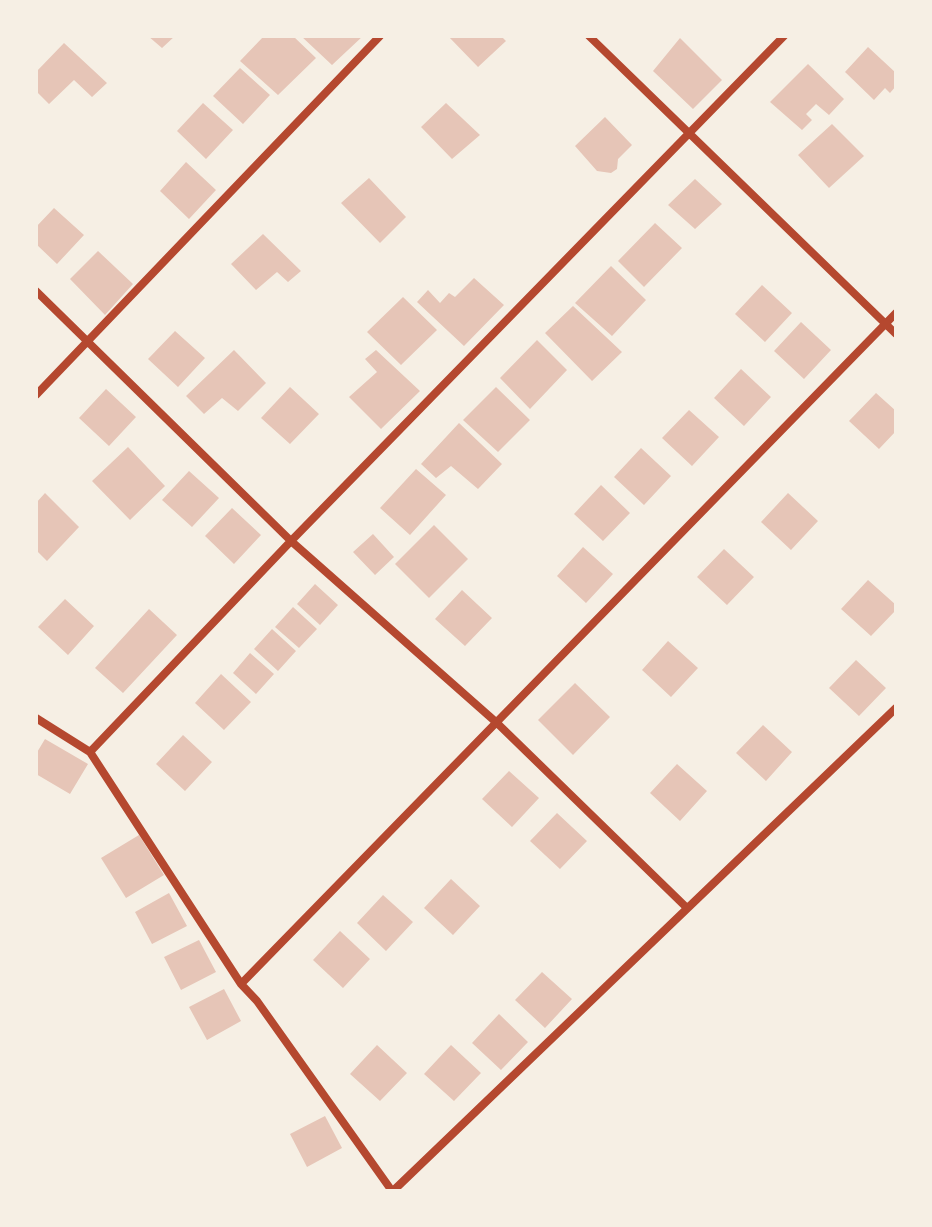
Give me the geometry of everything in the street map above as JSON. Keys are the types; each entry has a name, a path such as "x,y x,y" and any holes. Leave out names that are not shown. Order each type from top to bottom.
{"street":[{"path":"36,395 380,36"},
{"path":"589,36 896,334"},
{"path":"90,752 291,541 784,36"},
{"path":"36,291 291,541 497,723 687,908"},
{"path":"241,984 896,313"},
{"path":"36,718 90,752 241,984 257,1001 392,1191 896,708"}],"building":[{"path":"148,36 175,36 162,48"},
{"path":"264,36 293,36 316,58 278,95 240,61"},
{"path":"301,36 363,36 332,65"},
{"path":"448,36 501,36 506,41 478,67"},
{"path":"680,38 722,80 693,109 653,71"},
{"path":"64,43 107,83 92,97 74,80 49,104 36,91 36,72"},
{"path":"868,47 896,73 896,86 890,93 885,88 874,100 845,72"},
{"path":"808,64 844,99 829,115 816,104 806,114 812,120 802,130 770,102"},
{"path":"240,68 270,95 243,124 213,96"},
{"path":"203,103 233,130 206,159 177,131"},
{"path":"446,103 480,135 452,159 421,127"},
{"path":"605,117 632,145 618,159 617,169 611,173 597,171 575,146"},
{"path":"832,124 864,156 829,188 798,155"},
{"path":"186,162 216,190 189,219 160,191"},
{"path":"369,178 406,217 380,243 341,203"},
{"path":"695,179 722,204 695,229 668,205"},
{"path":"54,208 84,235 57,264 36,244 36,227"},
{"path":"655,223 682,248 644,287 618,261"},
{"path":"263,234 301,271 288,282 277,272 256,290 231,264"},
{"path":"98,251 133,284 105,315 70,279"},
{"path":"611,266 646,300 612,336 575,303"},
{"path":"474,278 504,305 464,346 417,302 428,290 440,303 449,293 455,297"},
{"path":"762,285 792,313 765,342 735,314"},
{"path":"403,297 437,330 401,365 367,332"},
{"path":"573,306 622,352 592,381 545,333"},
{"path":"801,322 831,350 804,379 774,351"},
{"path":"175,331 205,358 178,387 148,359"},
{"path":"537,340 567,370 530,409 500,378"},
{"path":"234,350 266,383 238,411 222,398 204,414 186,396"},
{"path":"376,350 420,391 381,429 349,397 377,372 365,359"},
{"path":"741,369 771,397 744,426 714,398"},
{"path":"290,387 319,414 290,444 261,418"},
{"path":"496,387 530,420 498,452 463,420"},
{"path":"106,389 136,417 109,446 79,418"},
{"path":"876,393 896,411 896,431 879,449 849,421"},
{"path":"689,410 719,437 692,466 662,438"},
{"path":"459,423 502,464 478,489 451,466 436,478 421,464"},
{"path":"128,447 165,486 130,520 92,481"},
{"path":"641,448 671,476 644,505 614,477"},
{"path":"416,469 446,495 410,535 380,508"},
{"path":"189,471 219,498 192,527 162,500"},
{"path":"601,485 630,513 603,541 574,514"},
{"path":"45,493 79,527 47,561 36,550 36,503"},
{"path":"788,493 818,521 791,550 761,522"},
{"path":"232,508 261,535 234,564 205,536"},
{"path":"434,525 468,559 429,598 395,564"},
{"path":"373,534 394,557 375,575 353,552"},
{"path":"583,547 613,574 586,603 557,576"},
{"path":"724,549 754,577 727,605 697,577"},
{"path":"868,580 896,605 896,610 871,636 841,609"},
{"path":"315,584 338,605 320,625 297,604"},
{"path":"462,590 492,618 465,646 435,619"},
{"path":"65,599 94,626 68,655 38,627"},
{"path":"293,607 317,629 299,648 275,627"},
{"path":"149,609 177,635 123,693 95,668"},
{"path":"272,629 296,651 278,671 254,649"},
{"path":"668,641 698,668 671,697 642,670"},
{"path":"250,653 274,674 256,694 233,673"},
{"path":"856,660 886,688 859,716 829,688"},
{"path":"221,674 251,702 224,730 195,703"},
{"path":"575,683 610,717 573,755 538,720"},
{"path":"763,725 792,752 766,781 736,753"},
{"path":"183,735 212,762 185,791 156,764"},
{"path":"45,739 88,764 70,794 36,774 36,754"},
{"path":"677,764 707,791 680,821 650,793"},
{"path":"509,771 539,798 512,827 482,799"},
{"path":"557,813 587,841 560,869 530,841"},
{"path":"139,835 164,875 126,898 101,858"},
{"path":"451,879 480,906 453,935 424,908"},
{"path":"169,893 187,926 152,944 135,912"},
{"path":"383,895 413,922 386,951 357,923"},
{"path":"340,931 370,959 343,988 313,960"},
{"path":"199,940 216,972 181,990 164,957"},
{"path":"542,972 572,999 545,1028 515,1000"},
{"path":"224,989 241,1021 207,1040 189,1007"},
{"path":"499,1014 528,1042 501,1070 472,1043"},
{"path":"377,1045 407,1073 380,1101 350,1074"},
{"path":"451,1045 481,1073 454,1101 424,1074"},
{"path":"325,1116 342,1148 307,1167 290,1134"}]}
